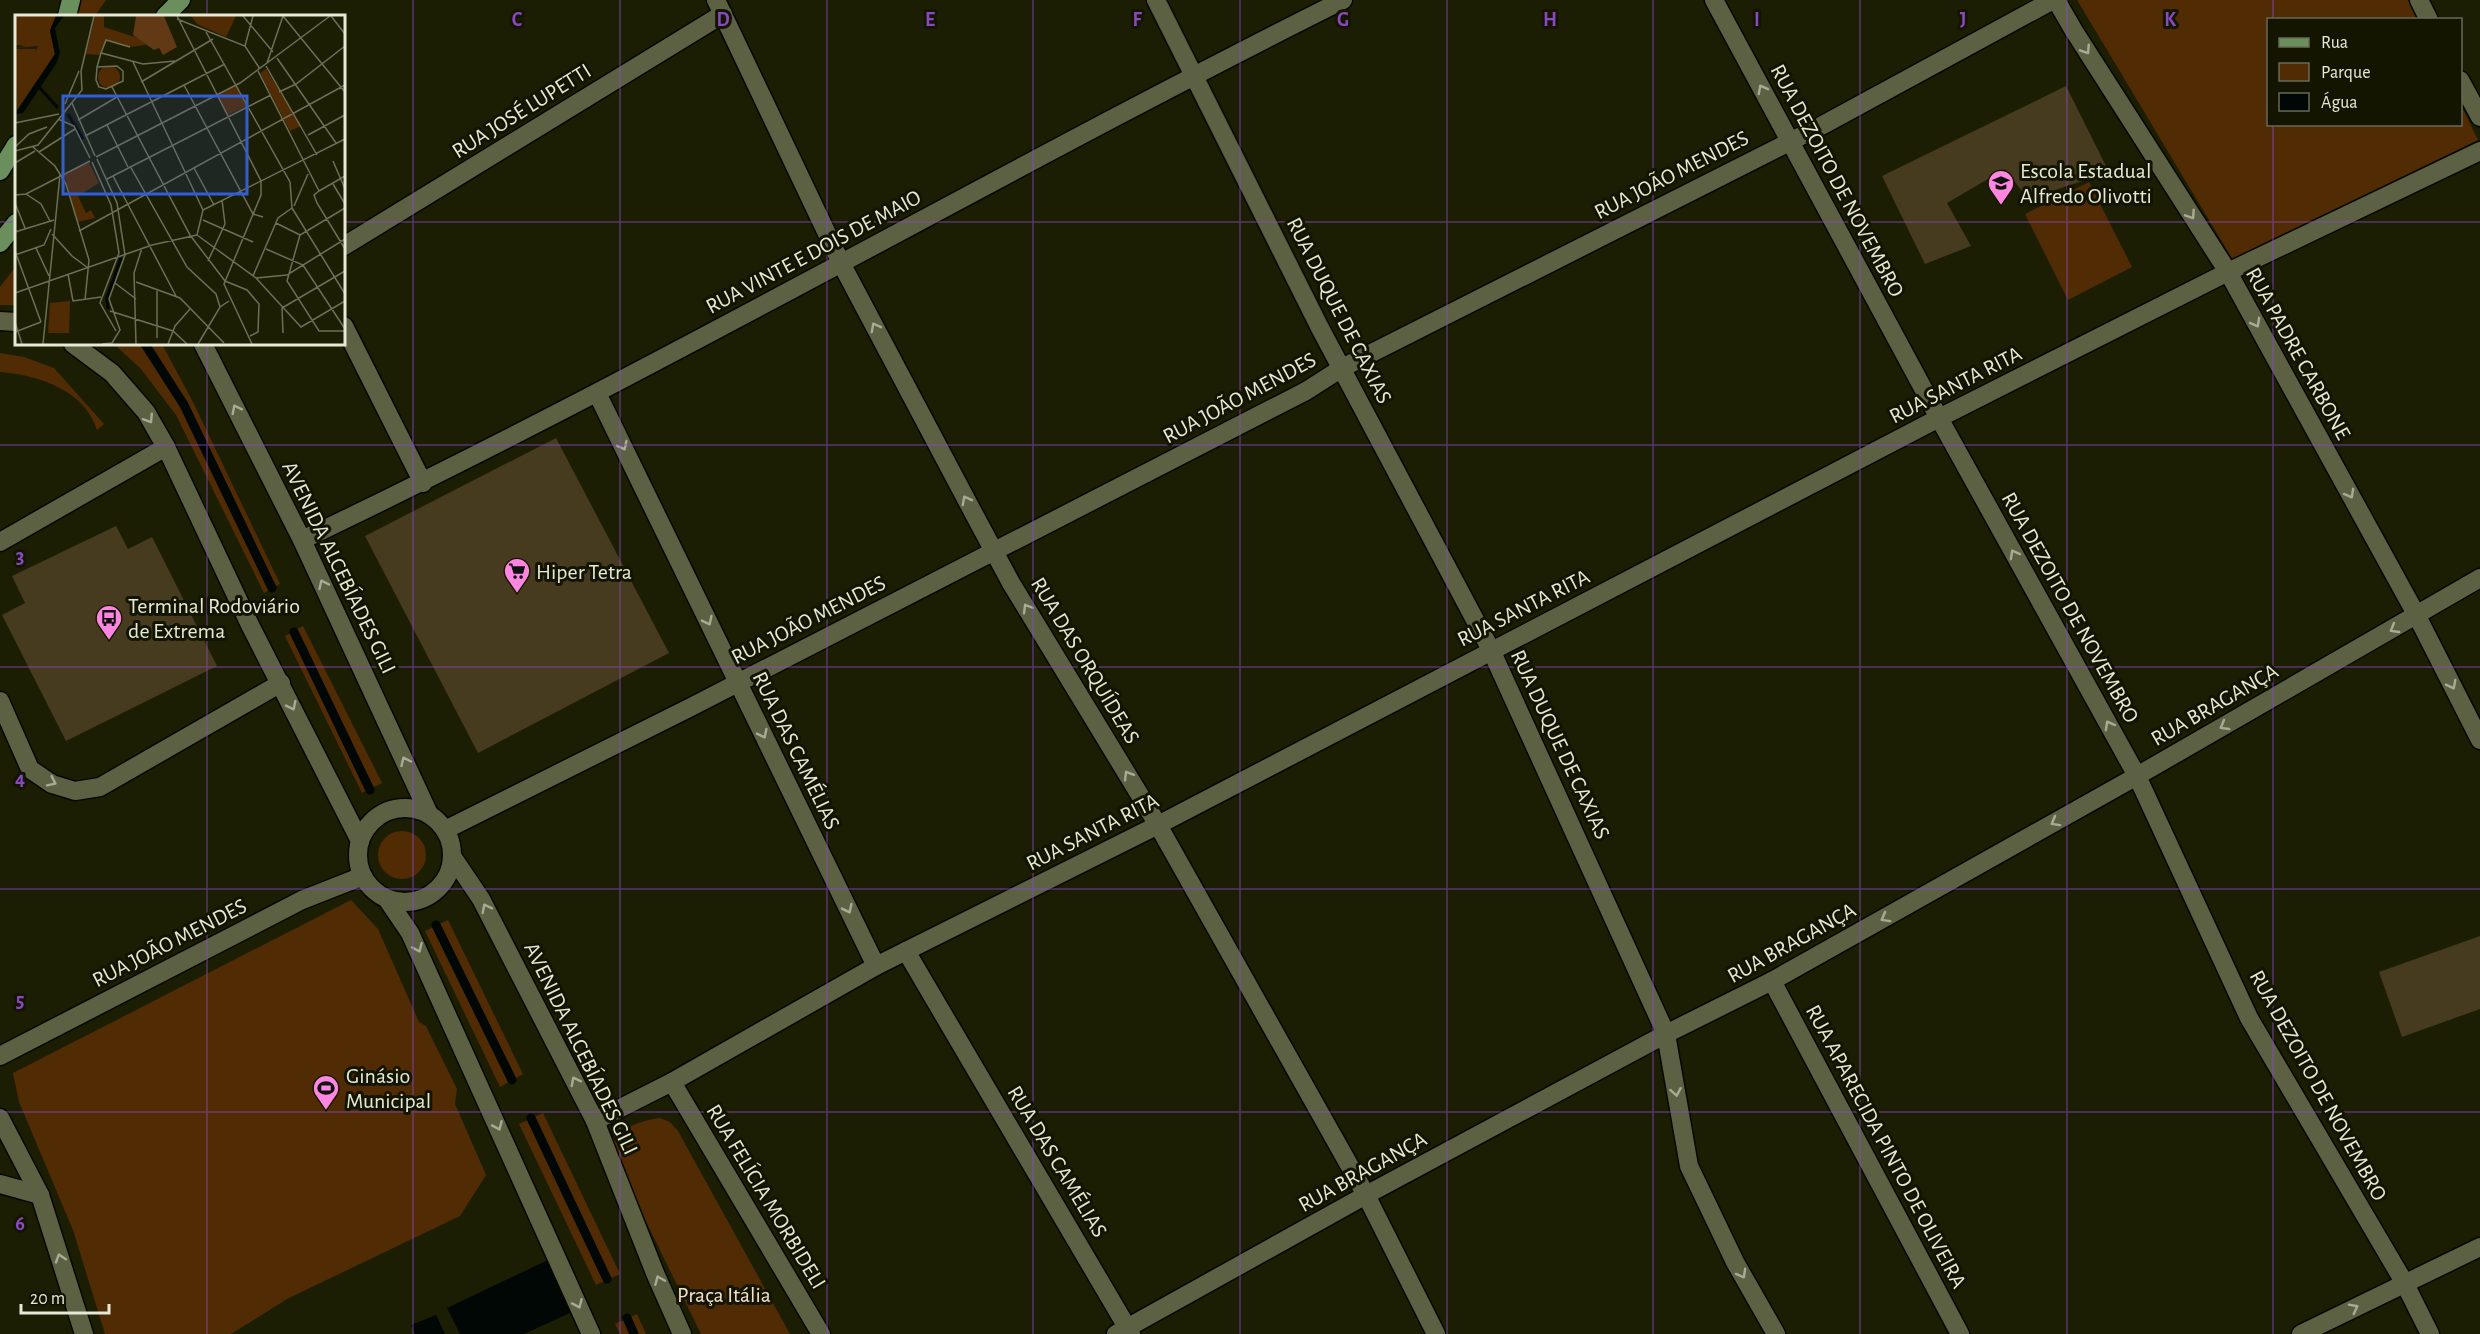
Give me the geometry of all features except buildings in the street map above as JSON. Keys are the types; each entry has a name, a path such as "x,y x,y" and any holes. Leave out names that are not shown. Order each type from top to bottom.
{"main road":[{"path":"67,15 71,0"},
{"path":"166,15 181,0"},
{"path":"0,171 15,147"},
{"path":"0,243 15,224"}],"street":[{"name":"RUA DUQUE DE CAXIAS","path":"1156,0 1342,368 1491,650 1666,1034 1689,1166 1735,1262 1776,1334"},
{"name":"RUA VINTE E DOIS DE MAIO","path":"302,540 423,483 597,393 1195,74 1343,0"},
{"name":"RUA DEZOITO DE NOVEMBRO","path":"1714,0 1939,418 2137,776 2249,1018 2404,1282 2430,1334"},
{"name":"RUA JOÃO MENDES","path":"445,830 691,707 737,681 1295,397 1342,368 1821,126 2054,0"},
{"name":"RUA PADRE CARBONE","path":"2054,0 2228,272 2417,616 2480,740"},
{"path":"2419,0 2428,18"},
{"name":"RUA JOSÉ LUPETTI","path":"345,245 720,7"},
{"name":"RUA DAS ORQUÍDEAS","path":"720,7 841,263 1011,583 1158,825 1366,1195 1436,1334"},
{"path":"2462,84 2480,117"},
{"name":"RUA SANTA RITA","path":"595,1120 672,1082 876,966 1158,825 1939,418 2228,272 2480,151"},
{"path":"0,321 15,322"},
{"path":"345,328 423,483"},
{"path":"74,345 112,374 146,412 166,447 250,625 360,841"},
{"name":"AVENIDA ALCEBÍADES GILI","path":"204,345 302,540 429,814"},
{"name":"RUA DAS CAMÉLIAS","path":"597,393 876,966"},
{"path":"0,542 166,447"},
{"name":"RUA BRAGANÇA","path":"1125,1332 1366,1195 1666,1034 1772,981 2137,776 2480,578"},
{"path":"0,701 30,769 52,784 75,791 100,788 281,683"},
{"path":"387,898 402,902 417,900 431,894 442,884 450,871 453,856 445,830 429,814 409,809 388,811 371,823 360,841 358,853 363,876 369,885 387,898 410,933 591,1334"},
{"name":"AVENIDA ALCEBÍADES GILI","path":"453,856 481,899 595,1120 655,1273 682,1334"},
{"name":"RUA JOÃO MENDES","path":"0,1056 302,900 363,876"},
{"name":"RUA DAS CAMÉLIAS","path":"906,951 1125,1332"},
{"name":"RUA APARECIDA PINTO DE OLIVEIRA","path":"1772,981 1960,1334"},
{"name":"RUA FELÍCIA MORBIDELI","path":"672,1082 821,1334"},
{"path":"0,1118 40,1195 84,1334"},
{"path":"0,1184 11,1185 40,1195"},
{"path":"2301,1334 2480,1247"}],"green space":[{"path":"81,0 106,0 96,15 77,15"},
{"path":"2077,0 2408,0 2417,18 2267,18 2267,126 2462,126 2462,107 2478,140 2233,260"},
{"path":"2089,182 2132,267 2068,300 2025,214"},
{"path":"15,267 15,305 0,305 0,287"},
{"path":"115,345 163,345 193,402 280,584 264,593 176,415 141,369"},
{"path":"0,353 24,357 54,368 104,424 97,430 82,404 58,387 29,377 0,372"},
{"path":"303,626 382,783 362,793 285,636"},
{"path":"402,831 419,838 426,855 419,872 402,879 385,872 378,855 385,838"},
{"path":"351,900 378,929 419,1022 426,1026 457,1089 455,1104 486,1175 460,1216 287,1299 231,1334 105,1334 73,1230 19,1102 13,1073"},
{"path":"448,920 523,1074 500,1087 425,931"},
{"path":"543,1113 620,1274 596,1285 519,1124"},
{"name":"Praça Itália","path":"660,1118 670,1122 678,1131 790,1334 701,1334 615,1158 614,1144 619,1134 636,1124"},
{"path":"637,1314 646,1334 620,1334 615,1324"}],"water":[{"path":"548,1260 572,1312 524,1334 460,1334 447,1308"},
{"path":"436,1315 445,1334 415,1334 411,1325"}],"waterway":[{"path":"146,345 184,405 272,588"},
{"path":"294,632 370,790"},
{"path":"436,925 512,1080"},
{"path":"531,1118 607,1279"},
{"path":"627,1318 634,1334"}],"place":[{"name":"Escola Estadual Alfredo Olivotti","path":"2001,206"},
{"name":"Hiper Tetra","path":"517,594"},
{"name":"Terminal Rodoviário de Extrema","path":"109,641"},
{"name":"Ginásio Municipal","path":"326,1111"}]}
